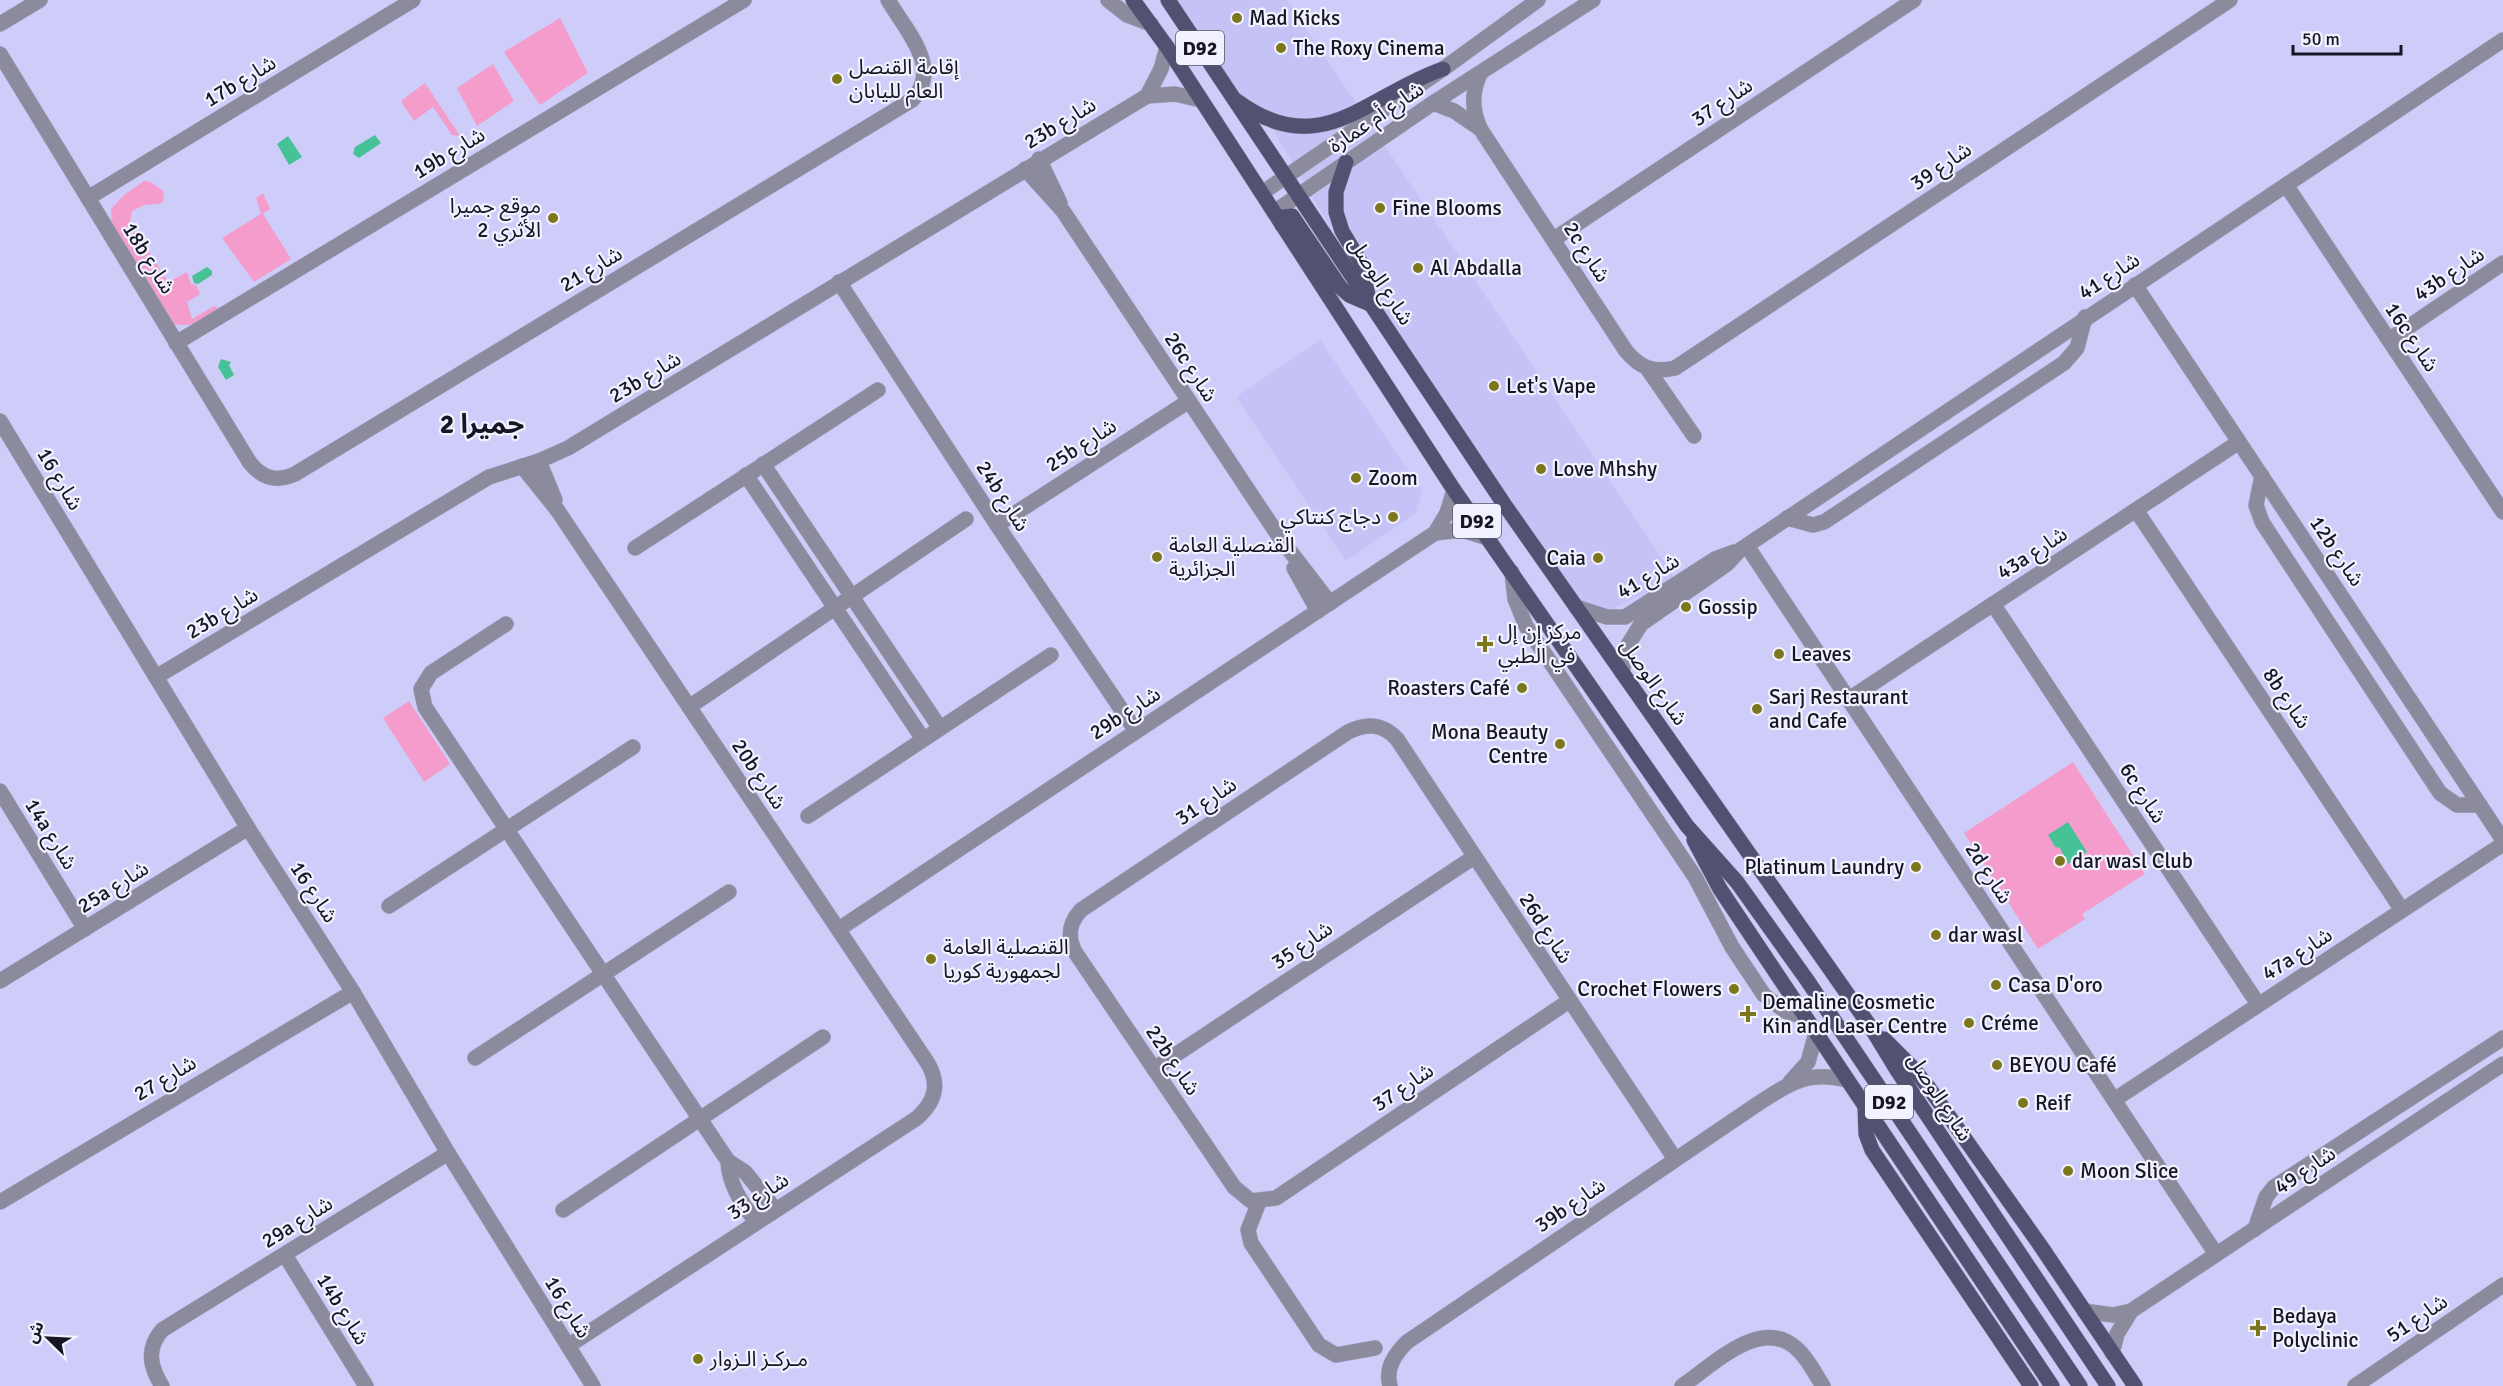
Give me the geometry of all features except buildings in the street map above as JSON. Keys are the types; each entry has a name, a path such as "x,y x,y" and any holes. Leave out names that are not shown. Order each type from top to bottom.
{"main road":[{"name":"D92","path":"1134,0 1167,47 1454,490 1687,826 1720,889 2052,1386"},
{"name":"شارع الوصل","path":"1168,0 1370,304 1576,607 1872,1029 2108,1386"},
{"path":"1231,96 1244,106 1278,121 1306,127 1319,126 1344,120 1408,82 1443,69"},
{"path":"1346,162 1336,192 1336,212 1342,231 1361,263 1370,304"},
{"path":"1278,218 1292,216 1340,287 1349,295 1370,304"},
{"name":"D92","path":"1687,826 1731,875 1807,980 2080,1386"},
{"path":"1872,1029 1908,1062 1925,1083 2135,1386"},
{"path":"1865,1106 1866,1134 1872,1150 2031,1386"}],"street":[{"path":"0,24 40,0"},
{"name":"17b شارع","path":"88,198 413,0"},
{"name":"19b شارع","path":"176,343 744,0"},
{"name":"شارع 21","path":"268,478 277,479 295,474 912,100 926,78 922,57 888,0"},
{"path":"1108,0 1127,15 1151,24"},
{"name":"شارع أم عمارة","path":"1262,193 1539,0"},
{"name":"شارع أم عمارة","path":"1278,218 1299,194 1593,0"},
{"name":"شارع 37","path":"1554,239 1914,0"},
{"name":"شارع 39","path":"1647,368 1664,371 1675,368 2230,0"},
{"name":"شارع 41","path":"1622,673 1628,645 1641,624 1727,564 1743,548 2085,317 2503,40"},
{"path":"1148,96 1161,69 1167,47"},
{"name":"18b شارع","path":"0,54 250,464 268,478"},
{"name":"2c شارع","path":"1480,74 1475,84 1473,108 1481,130 1626,351 1634,360 1647,368 1694,436"},
{"name":"23b شارع","path":"156,677 489,477 539,461 568,448 1039,159 1148,96 1174,94 1201,100"},
{"name":"2c شارع","path":"1433,104 1464,116 1481,130"},
{"name":"26c شارع","path":"1039,159 1057,193 1062,211"},
{"name":"26c شارع","path":"1025,169 1062,211 1324,607"},
{"name":"16c شارع","path":"2286,185 2503,512"},
{"name":"43b شارع","path":"2389,340 2503,263"},
{"name":"24b شارع","path":"839,282 997,525 1136,731"},
{"name":"12b شارع","path":"2135,285 2503,842"},
{"path":"1786,518 1813,525 1824,522 2064,363 2077,348 2085,317"},
{"path":"635,548 878,390"},
{"name":"25b شارع","path":"997,525 1188,401"},
{"name":"شارع 16","path":"0,421 249,828 353,992 448,1153 592,1386"},
{"name":"43a شارع","path":"1849,699 2239,442"},
{"name":"20b شارع","path":"539,461 557,509"},
{"path":"763,464 850,597 940,728"},
{"name":"20b شارع","path":"522,466 557,509 927,1062"},
{"path":"746,475 923,740"},
{"path":"2262,476 2256,505 2262,522 2440,793 2457,806 2480,805"},
{"name":"29b شارع","path":"839,929 1435,533 1447,513 1454,490"},
{"name":"8b شارع","path":"2136,510 2402,910"},
{"path":"689,707 966,519"},
{"name":"29b شارع","path":"1435,533 1462,530 1488,538"},
{"name":"شارع 41","path":"1576,607 1607,617 1625,617 1715,560 1743,548"},
{"name":"2d شارع","path":"1743,548 1849,699 2216,1254"},
{"path":"1512,572 1515,599 1526,626 1698,883 1732,947 1770,1002 1785,1011 1804,1017"},
{"name":"6c شارع","path":"1994,604 2258,1005"},
{"path":"506,624 431,673 421,689 424,707 728,1161 745,1172 775,1209"},
{"path":"808,816 1051,655"},
{"name":"26d شارع","path":"1376,725 1396,739 1675,1159"},
{"name":"شارع 31","path":"1070,927 1081,910 1305,760 1357,727 1376,725"},
{"path":"389,906 633,747"},
{"name":"14a شارع","path":"0,791 85,929"},
{"name":"25a شارع","path":"0,981 249,828"},
{"name":"47a شارع","path":"2114,1100 2503,842"},
{"name":"شارع 35","path":"1154,1069 1474,857"},
{"path":"475,1058 729,892"},
{"name":"22b شارع","path":"1070,927 1071,944 1075,951 1238,1192 1251,1201 1259,1202"},
{"name":"شارع 27","path":"0,1202 353,992"},
{"name":"شارع 37","path":"1259,1202 1276,1198 1569,1001"},
{"name":"39b شارع","path":"1786,1086 1808,1062 1816,1033"},
{"path":"563,1210 822,1037"},
{"path":"2255,1229 2266,1197 2274,1187 2503,1038"},
{"name":"شارع 33","path":"568,1346 927,1109 934,1098 936,1086 934,1073 927,1062"},
{"name":"شارع 49","path":"2112,1353 2117,1334 2131,1311 2503,1064"},
{"name":"39b شارع","path":"1390,1386 1389,1370 1399,1350 1407,1342 1675,1159 1786,1086 1817,1075 1847,1080"},
{"name":"29a شارع","path":"162,1386 152,1367 151,1355 157,1336 167,1326 448,1153"},
{"path":"728,1161 736,1193 756,1222"},
{"path":"1259,1202 1248,1230 1251,1243 1319,1345 1336,1355 1375,1348"},
{"name":"14b شارع","path":"285,1255 366,1386"},
{"name":"شارع 51","path":"2355,1386 2503,1285"},
{"name":"شارع 49","path":"2084,1311 2104,1315 2131,1311"},
{"path":"1682,1386 1742,1345 1762,1337 1773,1338 1796,1348 1824,1386"}],"shaded area":[{"path":"1166,0 1287,0 1675,578 1602,614 1581,617 1339,243 1268,121 1231,96"},
{"path":"560,18 588,73 540,105 504,52"},
{"path":"493,64 514,101 477,126 457,88"},
{"path":"425,83 460,136 452,135 433,107 414,121 402,103 402,100"},
{"path":"375,135 381,143 359,158 353,154 355,147"},
{"path":"288,136 302,157 289,165 277,144"},
{"path":"144,181 151,182 163,191 164,200 160,204 144,205 132,211 130,221 132,229 145,239 145,246 168,282 187,272 191,284 196,285 200,294 187,302 192,319 214,306 220,313 192,324 174,324 112,226 111,209 124,195"},
{"path":"263,193 270,209 263,214 291,259 254,282 222,238 261,214 256,198"},
{"path":"207,267 212,271 212,275 198,284 194,283 192,276"},
{"path":"1320,340 1422,491 1416,513 1346,561 1236,397"},
{"path":"221,359 231,362 229,365 234,375 226,380 218,367"},
{"path":"409,701 450,764 424,782 383,718"},
{"name":"dar wasl Club","path":"2073,762 2145,874 2082,914 2085,919 2038,949 1964,833"},
{"path":"2068,822 2087,852 2068,864 2060,848 2055,847 2048,835"}],"place":[{"name":"Mad Kicks","path":"1237,18"},
{"name":"The Roxy Cinema","path":"1281,48"},
{"name":"إقامة القنصل العام لليابان","path":"837,79"},
{"name":"Fine Blooms","path":"1380,208"},
{"name":"موقع جميرا 2 الأثري","path":"553,218"},
{"name":"Al Abdalla","path":"1418,268"},
{"name":"Let's Vape","path":"1494,386"},
{"name":"Love Mhshy","path":"1541,469"},
{"name":"Zoom","path":"1356,478"},
{"name":"دجاج كنتاكي","path":"1393,517"},
{"name":"القنصلية العامة الجزائرية","path":"1157,557"},
{"name":"Caia","path":"1598,558"},
{"name":"Gossip","path":"1686,607"},
{"name":"مركز إن إل في الطبي","path":"1485,644"},
{"name":"Leaves","path":"1779,654"},
{"name":"Roasters Café","path":"1522,688"},
{"name":"Sarj Restaurant and Cafe","path":"1757,709"},
{"name":"Mona Beauty Centre","path":"1560,744"},
{"name":"dar wasl Club","path":"2060,861"},
{"name":"Platinum Laundry","path":"1916,867"},
{"name":"dar wasl","path":"1936,935"},
{"name":"القنصلية العامة لجمهورية كوريا","path":"931,959"},
{"name":"Casa D'oro","path":"1996,985"},
{"name":"Crochet Flowers","path":"1734,989"},
{"name":"Demaline Cosmetic Kin and Laser Centre","path":"1748,1014"},
{"name":"Créme","path":"1969,1023"},
{"name":"BEYOU Café","path":"1997,1065"},
{"name":"Reif","path":"2023,1103"},
{"name":"Moon Slice","path":"2068,1171"},
{"name":"Bedaya Polyclinic","path":"2258,1328"},
{"name":"مـركـز الـزوار","path":"698,1359"}],"district":[{"name":"جميرا 2","path":"482,424"}]}
